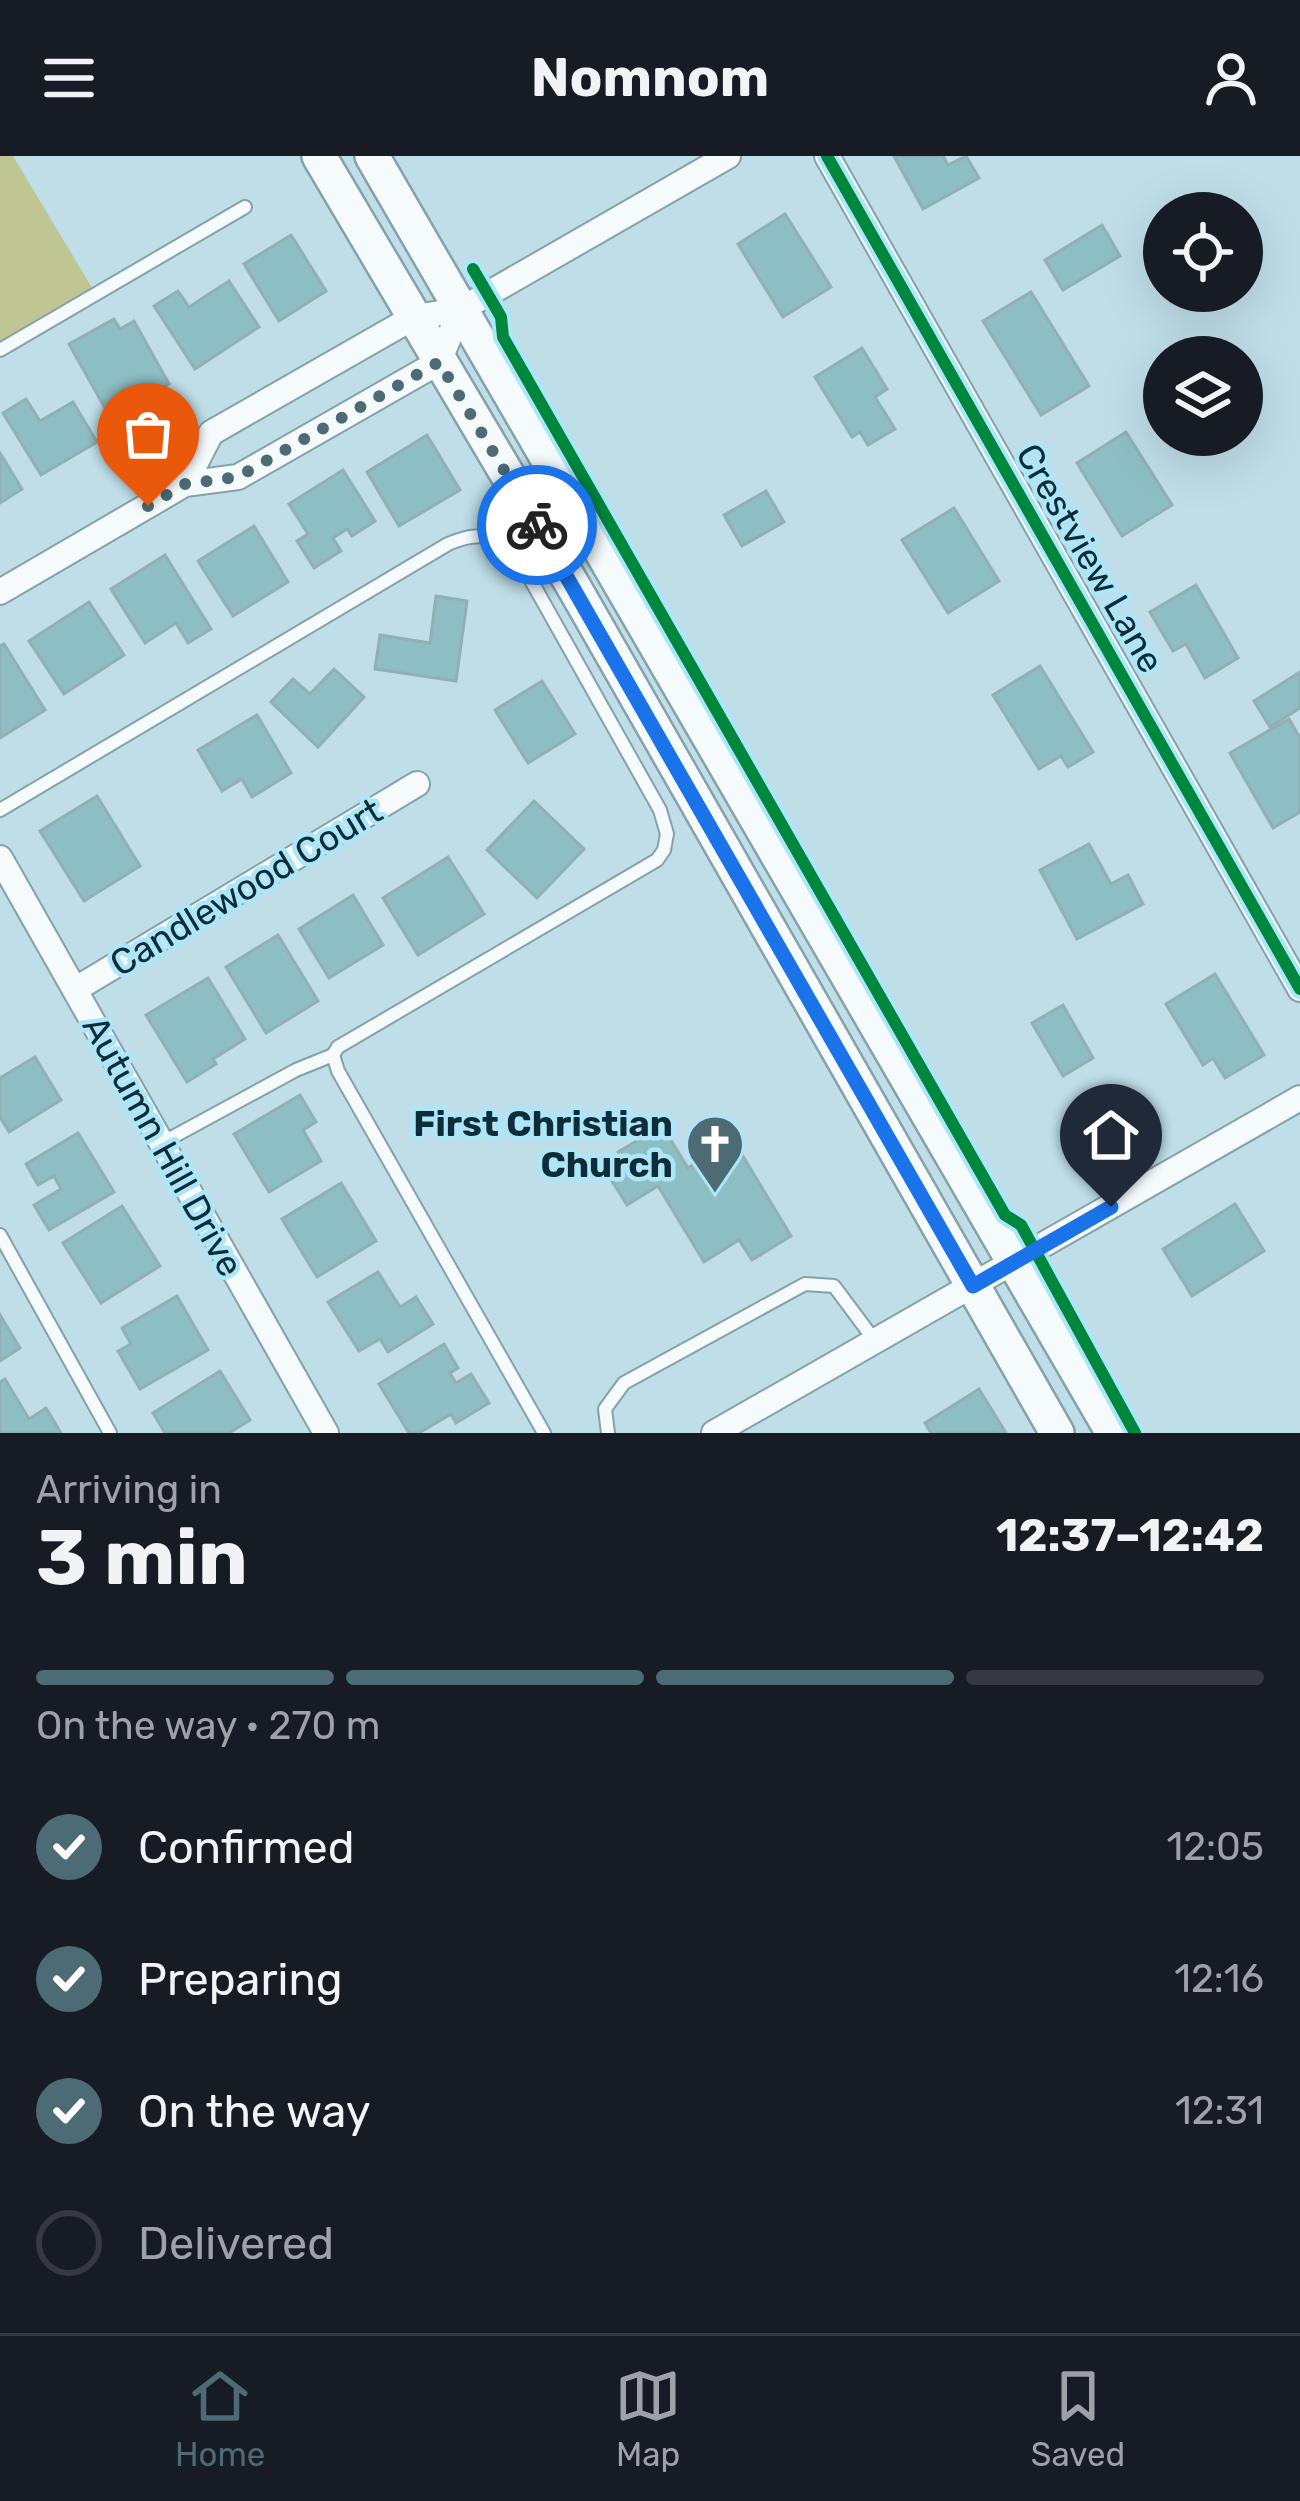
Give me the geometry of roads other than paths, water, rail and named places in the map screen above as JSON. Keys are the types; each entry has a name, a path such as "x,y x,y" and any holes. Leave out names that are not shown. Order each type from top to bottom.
{"main road":[{"path":"319,156 575,589 1057,1433"},
{"path":"372,156 1114,1433"}],"street":[{"path":"185,484 211,433 414,317 460,310 728,156"},
{"name":"Crestview Lane","path":"827,156 1300,989"},
{"path":"0,592 185,484 238,477 439,362 460,310"},
{"name":"Candlewood Court","path":"76,989 417,784"},
{"name":"Autumn Hill Drive","path":"0,858 326,1433"},
{"path":"714,1433 1300,1098"}],"lane":[{"path":"0,350 245,207"},
{"path":"0,810 448,544 471,535 488,536 523,566 660,810 667,834 657,860 338,1047 333,1055 160,1144"},
{"path":"333,1055 544,1433"},
{"path":"0,1235 110,1433"},
{"path":"608,1433 605,1409 624,1383 805,1284 834,1286 875,1340"}],"place":[{"name":"First Christian Church","path":"715,1195"}]}
